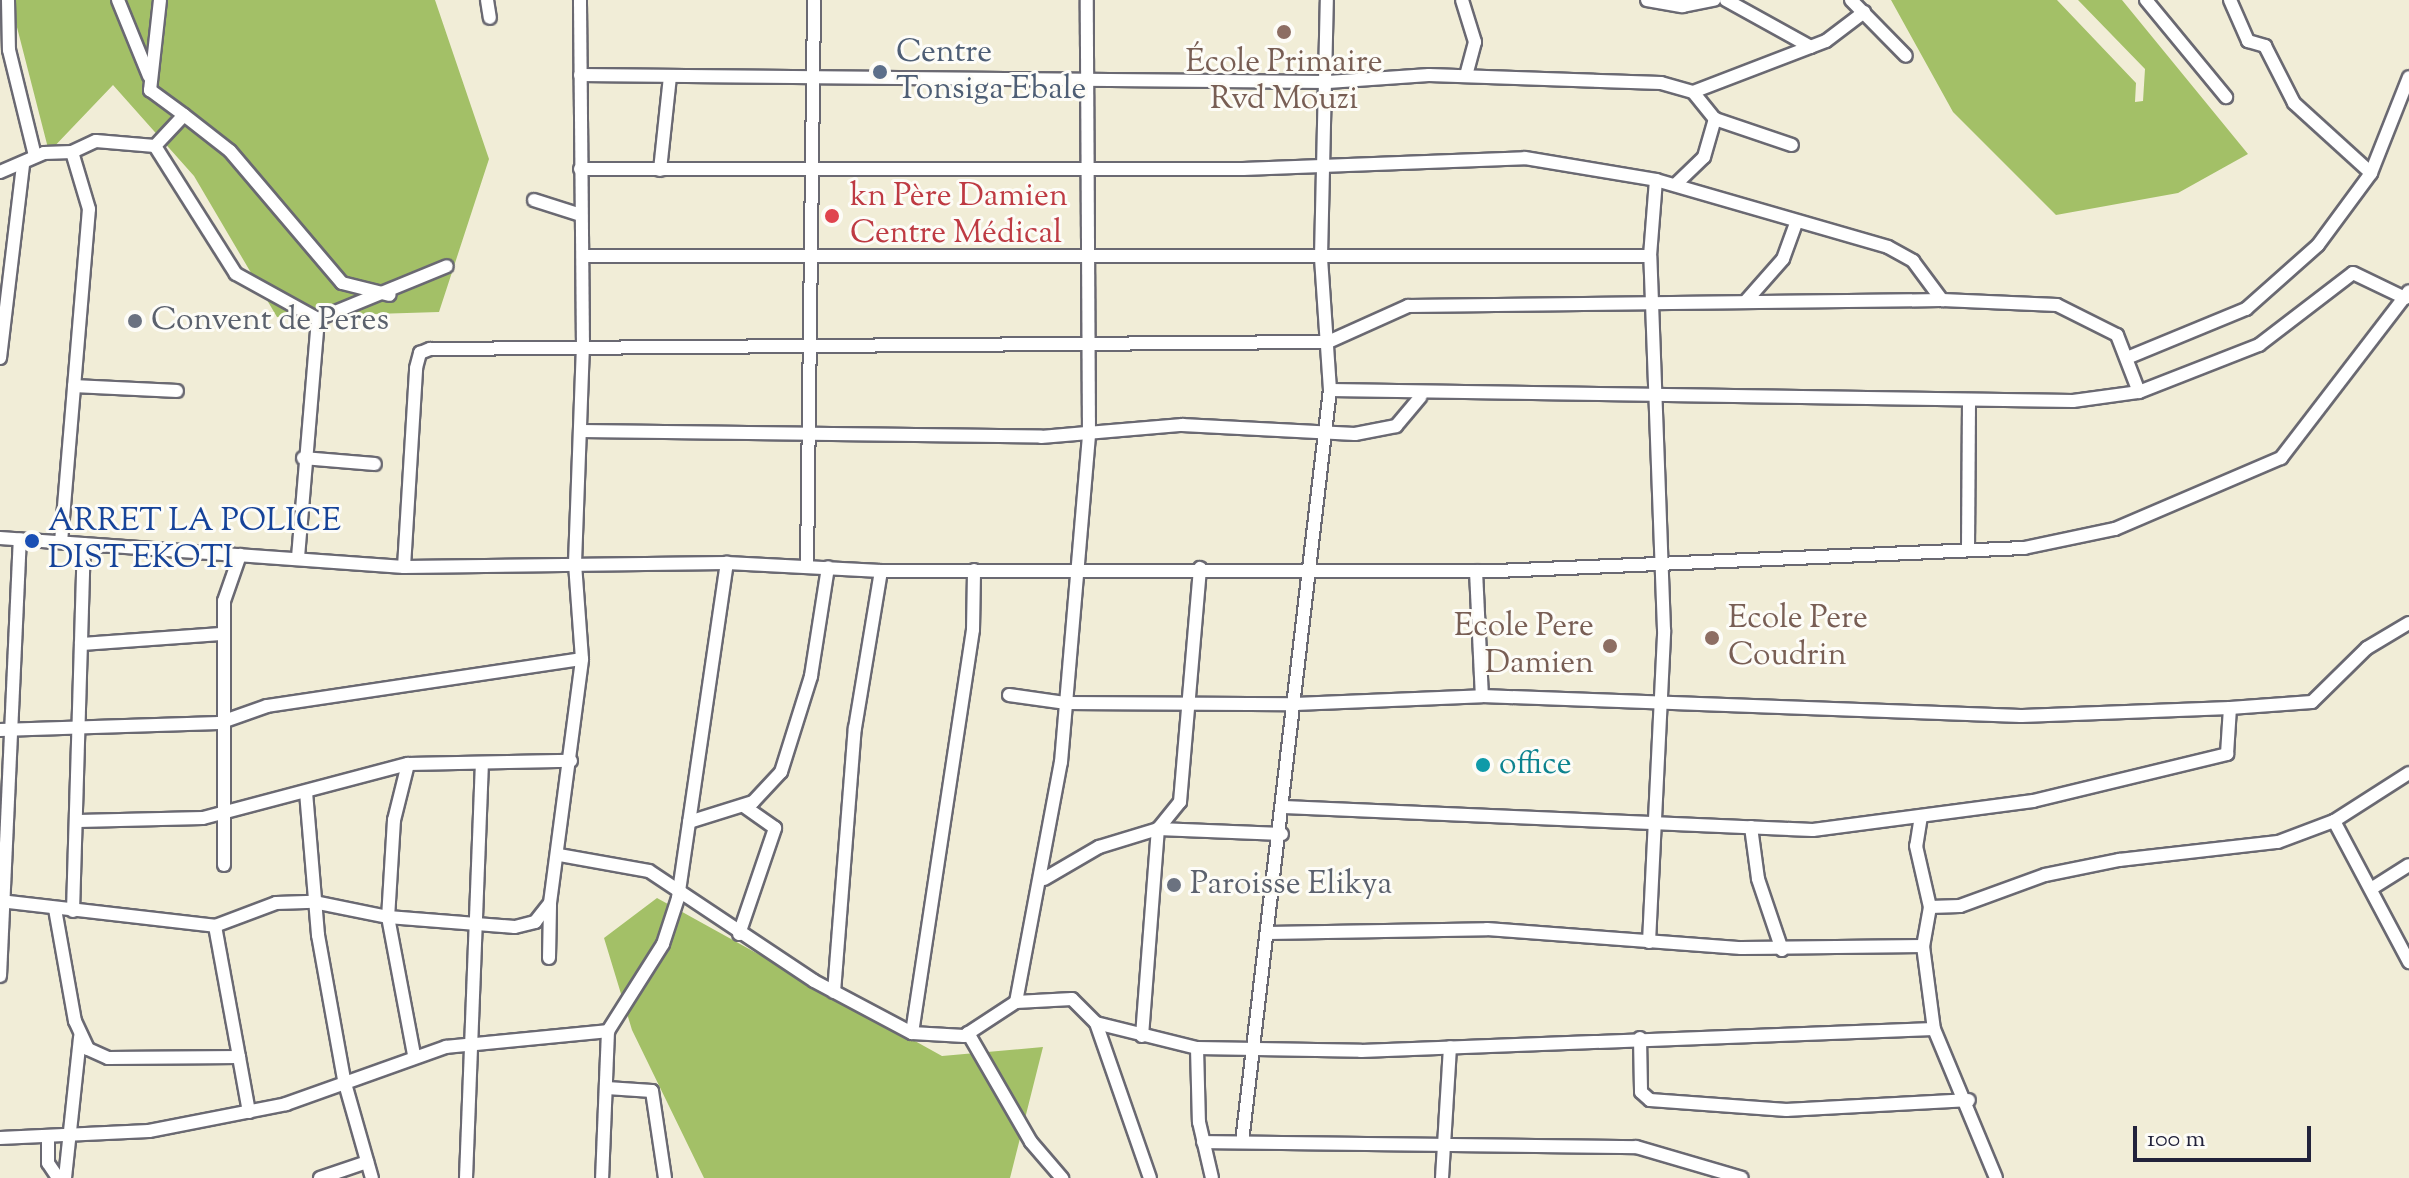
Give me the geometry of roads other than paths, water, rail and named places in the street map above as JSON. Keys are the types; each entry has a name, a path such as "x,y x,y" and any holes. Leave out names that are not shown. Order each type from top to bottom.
{"street":[{"path":"8,0 9,50 35,156"},
{"path":"118,0 158,102 184,115 230,151 334,275 390,295"},
{"path":"149,76 160,0"},
{"path":"487,0 490,18"},
{"path":"549,958 550,903 559,855 582,659 575,563 583,346 580,0"},
{"path":"807,567 814,0"},
{"path":"1016,1002 1044,879 1080,568 1089,434 1087,0"},
{"path":"1242,1142 1314,570 1327,433 1330,390 1321,257 1322,167 1328,82 1327,0"},
{"path":"1462,0 1475,42 1466,75"},
{"path":"1647,0 1682,6 1714,0"},
{"path":"1726,0 1811,47"},
{"path":"1851,0 1906,56"},
{"path":"2146,0 2226,97"},
{"path":"2230,0 2248,41 2265,46 2294,103 2371,173"},
{"path":"1693,92 1811,47 1864,12"},
{"path":"580,75 1087,77 1328,82 1466,75 1661,83 1693,92 1715,119 1792,145"},
{"path":"660,170 670,77"},
{"path":"2127,358 2251,305 2318,245 2371,173 2409,77"},
{"path":"155,146 184,115"},
{"path":"1675,185 1704,157 1715,119"},
{"path":"0,172 23,165 35,156 72,152 96,141 155,146"},
{"path":"155,146 236,274 318,319"},
{"path":"61,542 89,209 72,152"},
{"path":"580,169 1087,164 1322,167 1525,158 1656,180 1901,254 1942,300"},
{"path":"0,358 23,165"},
{"path":"1649,942 1663,700 1660,398 1650,256 1656,180"},
{"path":"534,200 581,215"},
{"path":"1746,301 1783,259 1796,223"},
{"path":"583,256 1089,259 1650,256"},
{"path":"318,319 342,304 390,295 447,266"},
{"path":"0,538 240,555 298,556 404,567 727,563 881,571 1200,568 1476,571 1661,567 2071,541 2261,471 2288,451 2407,294 2359,274 2347,276 2259,345 2139,392 1969,402 1420,397 1330,390"},
{"path":"404,567 420,353 583,346 811,348 1328,342 1408,306 1942,300 2057,305 2115,333 2139,392"},
{"path":"298,556 303,458 318,319"},
{"path":"74,386 177,391"},
{"path":"581,431 811,435 1089,434 1182,425 1327,433 1396,426 1420,397"},
{"path":"1968,547 1969,402"},
{"path":"303,458 375,464"},
{"path":"0,976 4,902 3,730 20,539"},
{"path":"73,911 84,544"},
{"path":"224,865 219,723 222,634 226,586 240,555"},
{"path":"602,1178 608,1031 663,944 678,898 727,563"},
{"path":"689,822 744,806 765,795 791,746 828,567"},
{"path":"1142,1036 1158,829 1180,802 1200,568"},
{"path":"912,1033 973,630 974,570"},
{"path":"834,992 855,728 881,571"},
{"path":"1476,571 1482,696"},
{"path":"1009,695 1066,703 1190,704 1295,704 1482,696 1663,700 1730,709 2021,716 2230,708 2312,702 2367,648 2409,623"},
{"path":"81,644 222,634"},
{"path":"3,730 79,733 219,723 267,706 582,659"},
{"path":"1284,807 1813,830 2037,800 2227,754 2230,708"},
{"path":"78,821 188,821 223,809 306,792 408,764 571,761"},
{"path":"408,764 394,820 388,917 414,1055"},
{"path":"466,1178 472,924 482,764"},
{"path":"1930,907 1960,906 2032,879 2119,860 2278,842 2334,821 2409,773"},
{"path":"306,792 314,902 344,1080 372,1178"},
{"path":"739,934 775,828 744,806"},
{"path":"1921,816 1916,846 1930,907 1923,946 1934,1029 1969,1100 1996,1178"},
{"path":"2334,821 2374,887 2408,955"},
{"path":"1751,827 1758,879 1782,950"},
{"path":"1044,879 1099,847 1158,829 1282,834"},
{"path":"559,855 636,866 678,898 834,992 912,1033 949,1039 968,1033 1016,1002 1078,1001 1096,1023 1150,1178"},
{"path":"2374,887 2409,865"},
{"path":"4,902 215,926 276,903 314,902 388,917 524,926 550,903"},
{"path":"55,909 80,1037 64,1139 65,1178"},
{"path":"215,926 249,1112"},
{"path":"1268,933 1487,929 1782,950 1923,946"},
{"path":"1096,1023 1197,1048 1450,1047 1934,1029"},
{"path":"0,1138 64,1139 249,1112 414,1055 470,1044 608,1031"},
{"path":"968,1033 1031,1142 1062,1178"},
{"path":"80,1037 108,1058 239,1057"},
{"path":"1640,1038 1641,1092 1650,1100 1787,1110 1969,1100"},
{"path":"1442,1178 1441,1149 1450,1047"},
{"path":"1197,1048 1203,1142 1212,1178"},
{"path":"607,1088 652,1091 665,1178"},
{"path":"48,1139 48,1163 58,1178"},
{"path":"1203,1142 1441,1149 1544,1141 1636,1147 1742,1178"},
{"path":"320,1178 367,1162"}],"place":[{"name":"École Primaire Rvd Mouzi","path":"1284,32"},
{"name":"Centre Tonsiga Ebale","path":"880,72"},
{"name":"kn Père Damien Centre Médical","path":"832,216"},
{"name":"Convent de Peres","path":"135,321"},
{"name":"ARRET LA POLICE DIST EKOTI","path":"32,541"},
{"name":"Ecole Pere Coudrin","path":"1712,638"},
{"name":"Ecole Pere Damien","path":"1610,646"},
{"name":"office","path":"1483,765"},
{"name":"Paroisse Elikya","path":"1174,885"}]}
